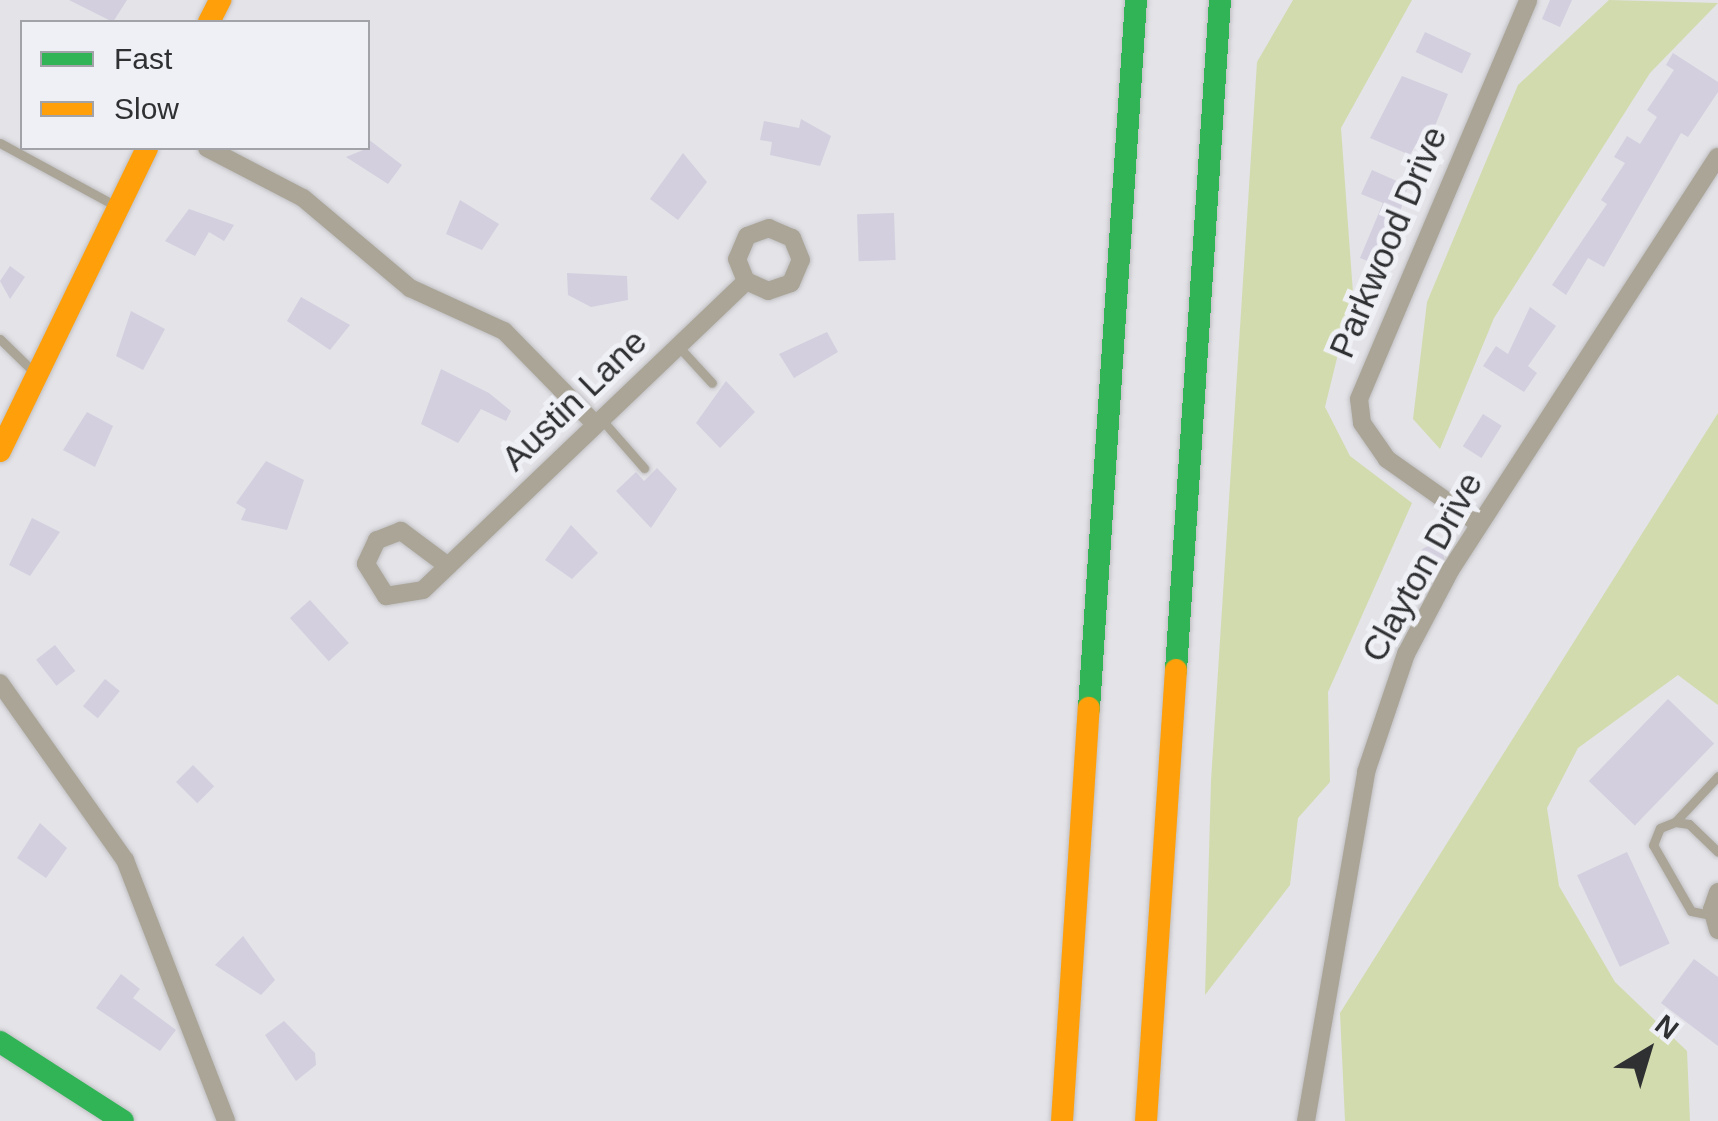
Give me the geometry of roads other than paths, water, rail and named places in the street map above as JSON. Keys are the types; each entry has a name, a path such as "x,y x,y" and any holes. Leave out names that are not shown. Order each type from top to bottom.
{"main road":[{"path":"1062,1121 1136,0"},
{"path":"1146,1121 1220,0"},
{"path":"0,452 146,150"},
{"path":"0,1042 124,1121"}],"street":[{"name":"Parkwood Drive","path":"1479,524 1387,460 1362,423 1359,398 1528,0"},
{"path":"212,150 303,198 410,288 504,332 598,421"},
{"name":"Clayton Drive","path":"1306,1121 1374,738 1422,621 1479,524 1718,157"},
{"name":"Austin Lane","path":"448,566 401,531 377,540 366,564 375,588 399,598 418,594 448,566 598,421 746,281"},
{"path":"0,683 125,860 226,1121"},
{"path":"1715,923 1718,892"}],"lane":[{"path":"0,142 118,208"},
{"path":"0,340 37,374"},
{"path":"678,346 712,383"},
{"path":"598,421 644,468"},
{"path":"1715,923 1691,911 1652,845 1660,828 1675,822 1718,776"},
{"path":"1675,822 1689,824 1718,852"}]}
